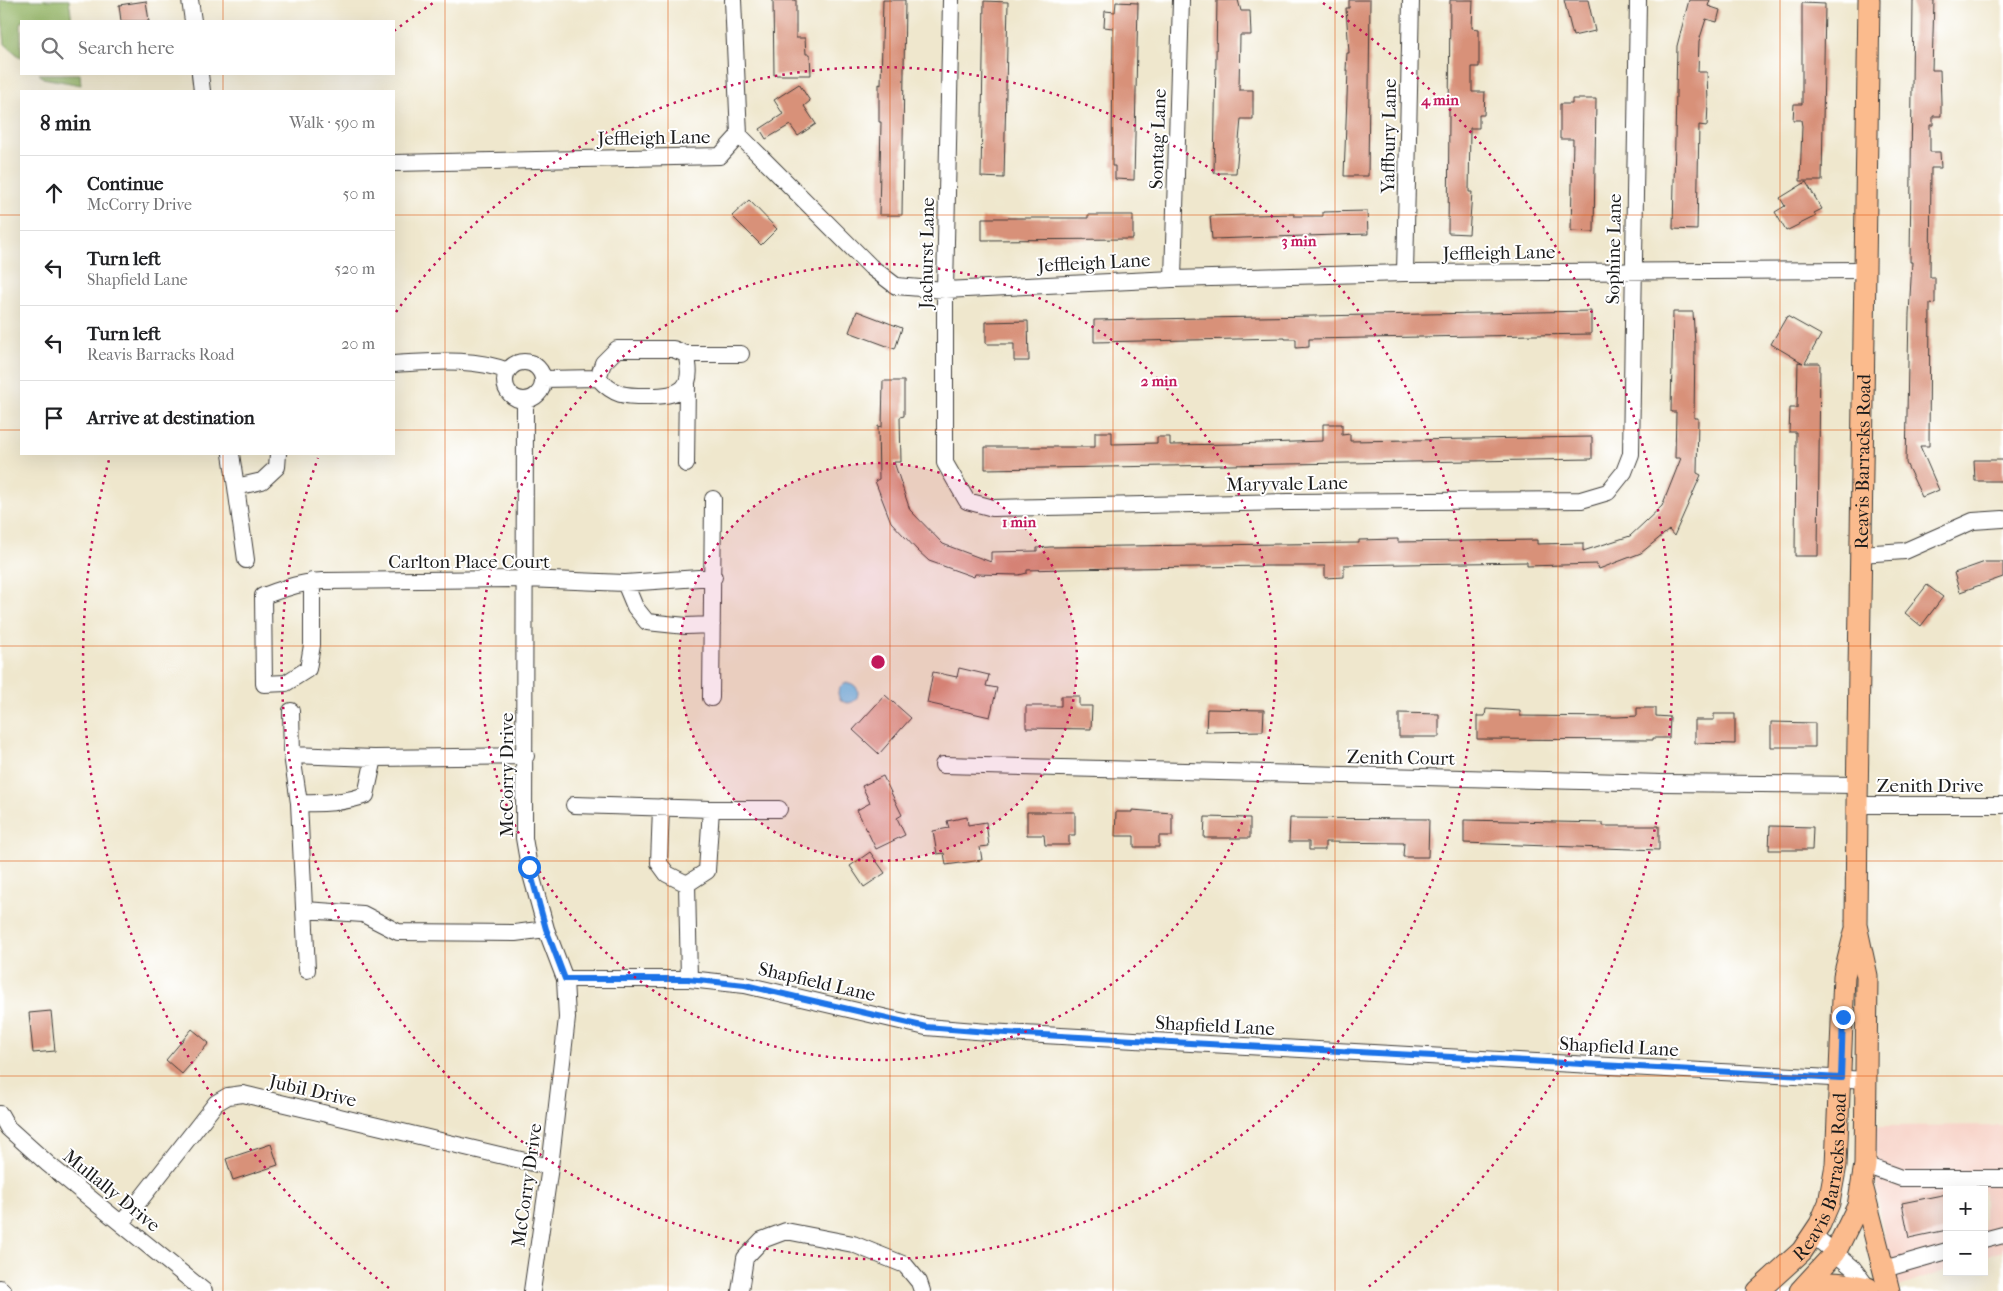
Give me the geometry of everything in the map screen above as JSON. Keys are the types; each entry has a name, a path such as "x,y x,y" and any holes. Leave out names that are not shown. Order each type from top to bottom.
{"main road":[{"name":"Reavis Barracks Road","path":"1803,1288 1835,1253 1858,1206 1865,1165 1867,976 1856,925 1868,0"},
{"name":"Reavis Barracks Road","path":"1758,1291 1802,1251 1830,1203 1835,1180 1844,976 1856,925"},
{"path":"1862,1187 1889,1291"},
{"path":"1803,1288 1825,1282 1844,1283 1869,1290"}],"street":[{"path":"190,0 193,20"},
{"path":"732,0 739,136"},
{"name":"Jachurst Lane","path":"951,0 945,290 945,463 967,501"},
{"name":"Sontag Lane","path":"1173,279 1180,0"},
{"name":"Yaffbury Lane","path":"1405,273 1412,0"},
{"name":"Sophine Lane","path":"1608,492 1624,472 1631,454 1632,271 1638,0"},
{"path":"200,75 202,90"},
{"name":"Jeffleigh Lane","path":"395,162 720,156 739,136 871,267 896,286 945,290 1173,279 1405,273 1865,270"},
{"path":"598,378 603,363 617,349 673,349 686,354 741,354"},
{"path":"686,354 690,369 687,384 686,464"},
{"path":"395,364 449,361 476,363 508,371"},
{"path":"527,362 538,368 543,380 536,396 525,400 514,398 509,393 505,381 508,371 514,365 527,362"},
{"path":"543,380 598,378"},
{"path":"598,378 607,389 622,396 672,396 687,384"},
{"name":"McCorry Drive","path":"525,400 526,756 524,838 529,867 546,929 565,979 567,1018 550,1167 532,1291"},
{"path":"231,455 246,560"},
{"path":"236,487 262,481 276,467 278,455"},
{"name":"Maryvale Lane","path":"967,501 993,508 1289,502 1581,500 1608,492"},
{"path":"711,698 714,577 713,499"},
{"path":"1860,554 1905,551 1973,520 2003,519"},
{"name":"Carlton Place Court","path":"312,581 312,645 308,669 286,683 264,684 262,596 303,582 312,581 526,579 625,583 714,577"},
{"path":"625,583 635,607 647,622 686,626 712,625"},
{"path":"291,711 292,755 299,803 307,970"},
{"path":"292,755 374,758 526,756"},
{"path":"299,803 320,804 349,801 366,795 374,758"},
{"name":"Zenith Court","path":"943,765 1663,783 1857,795"},
{"name":"Zenith Drive","path":"1857,795 2003,805"},
{"path":"574,805 779,809"},
{"path":"661,807 659,863 667,874 687,884"},
{"path":"687,884 707,871 711,809"},
{"path":"687,884 688,979"},
{"path":"305,910 362,914 398,932 515,933 546,929"},
{"name":"Shapfield Lane","path":"565,979 688,979 745,985 926,1027 1867,1080"},
{"name":"Jubil Drive","path":"122,1223 216,1103 228,1096 243,1094 550,1167"},
{"name":"Mullally Drive","path":"0,1114 8,1128 48,1164 204,1291"},
{"path":"1865,1165 1901,1178 2003,1178"},
{"path":"740,1291 745,1258 762,1240 786,1231 853,1244 906,1265 919,1282 922,1291"},
{"path":"1813,1235 1853,1268 1869,1290"},
{"path":"1988,1239 2003,1235"},
{"path":"1884,1269 1943,1252"},
{"path":"0,1288 3,1291"}],"shaded area":[{"path":"2003,1125 2003,1251 1988,1256 1988,1186 1943,1186 1943,1271 1896,1288 1879,1211 1874,1126"}],"green space":[{"path":"0,0 69,0 72,20 20,20 20,57 5,44"},
{"path":"40,75 80,75 81,85 43,78"}],"water":[{"path":"844,683 852,683 858,689 858,697 852,703 844,703 838,697 838,689"}],"building":[{"path":"773,0 796,0 796,38 805,38 806,54 810,54 811,75 774,75"},
{"path":"883,0 905,0 902,215 879,215 881,122 879,122 879,84 881,85"},
{"path":"1217,0 1238,0 1241,11 1250,11 1251,35 1240,35 1239,90 1253,90 1253,119 1241,119 1236,173 1214,173"},
{"path":"1349,0 1370,0 1368,176 1344,176 1348,70 1346,70 1347,53 1349,53 1346,8 1349,8"},
{"path":"1450,0 1473,0 1472,28 1479,29 1479,67 1472,67 1472,92 1485,92 1484,115 1479,115 1479,128 1470,128 1469,192 1472,192 1469,234 1448,233"},
{"path":"1564,0 1588,0 1595,31 1573,36"},
{"path":"1689,0 1710,0 1708,6 1720,10 1717,22 1706,19 1699,41 1698,72 1707,72 1708,103 1707,126 1699,125 1697,230 1673,229 1677,46"},
{"path":"1913,0 1934,0 1932,70 1940,70 1941,102 1941,116 1933,116 1933,125 1930,125 1930,152 1940,152 1941,168 1931,168 1930,277 1935,277 1935,304 1930,303 1929,446 1920,446 1939,490 1922,497 1906,463 1912,262 1910,262"},
{"path":"146,1 149,20 121,20 119,5"},
{"path":"984,1 1008,2 1004,178 981,177"},
{"path":"1116,2 1138,3 1134,180 1115,179 1115,166 1112,166 1113,28 1104,27 1105,11 1115,12"},
{"path":"1802,3 1825,4 1822,181 1800,181 1802,126 1801,120 1793,120 1794,104 1802,104"},
{"path":"799,84 810,101 804,106 816,124 798,136 790,125 766,139 760,129 783,114 774,100"},
{"path":"1572,99 1596,99 1594,232 1571,231 1573,139 1560,139 1560,104 1572,104"},
{"path":"1806,182 1822,209 1814,213 1816,216 1786,231 1775,212 1785,206 1780,198"},
{"path":"749,200 777,229 761,245 732,216"},
{"path":"1367,211 1368,234 1212,239 1210,216 1294,214 1294,216 1323,216 1323,212"},
{"path":"1088,215 1133,215 1133,239 982,240 982,218 1088,218"},
{"path":"857,311 902,328 895,349 849,332"},
{"path":"1591,311 1591,334 1309,339 1309,347 1296,348 1296,339 1285,338 1094,342 1094,320"},
{"path":"1673,312 1693,312 1695,344 1694,418 1698,418 1697,473 1701,475 1674,536 1669,530 1641,553 1599,569 1597,564 1527,566 1527,562 1344,565 1344,577 1325,578 1325,566 1027,570 1027,573 1019,575 975,574 974,577 929,561 917,550 891,522 875,481 879,479 878,426 882,427 883,381 904,381 904,416 900,417 901,462 894,462 910,510 943,544 991,562 991,552 1037,551 1037,548 1050,547 1359,543 1359,540 1398,539 1398,542 1537,540 1537,544 1583,543 1583,551 1630,536 1662,506 1681,458 1675,458 1676,412 1671,412"},
{"path":"1787,316 1821,335 1805,363 1820,363 1818,556 1795,556 1796,432 1789,432 1790,408 1797,408 1798,362 1803,363 1771,344"},
{"path":"1028,321 1029,361 1014,361 1014,344 986,344 986,322"},
{"path":"1323,424 1342,424 1342,435 1350,434 1350,441 1592,437 1592,459 985,469 985,447 1095,447 1095,432 1112,432 1112,444 1157,443 1157,437 1170,437 1170,445 1323,441"},
{"path":"1974,460 2003,460 2003,481 1975,481"},
{"path":"1985,562 2003,562 2003,577 1960,592 1954,573"},
{"path":"1927,585 1943,597 1921,626 1905,613"},
{"path":"959,668 989,675 986,686 997,688 990,717 927,703 933,672 957,677"},
{"path":"885,695 911,718 879,754 853,730"},
{"path":"1061,696 1079,696 1079,706 1092,706 1091,729 1026,728 1026,706 1061,706"},
{"path":"1637,708 1656,708 1656,716 1670,717 1669,738 1653,738 1653,740 1477,739 1477,716 1485,716 1486,709 1520,711 1520,716 1618,717 1637,716"},
{"path":"1207,709 1264,710 1263,731 1206,732"},
{"path":"1399,713 1439,714 1439,737 1399,737"},
{"path":"1714,714 1735,714 1735,744 1695,743 1695,720 1714,720"},
{"path":"1771,722 1815,723 1815,747 1771,747"},
{"path":"883,776 902,815 897,818 905,835 876,849 857,810 870,803 862,786"},
{"path":"1132,810 1172,813 1172,836 1159,836 1159,847 1134,847 1134,836 1115,836 1116,812 1132,812"},
{"path":"1027,812 1075,812 1075,835 1069,835 1069,845 1045,845 1044,835 1027,835"},
{"path":"967,817 968,825 986,822 989,846 980,847 982,860 946,865 944,853 937,854 933,831 949,828 947,821"},
{"path":"1205,817 1250,818 1250,838 1204,838"},
{"path":"1290,818 1429,819 1428,857 1403,857 1404,843 1325,842 1325,850 1309,850 1309,842 1289,842"},
{"path":"1464,820 1603,823 1603,826 1659,826 1659,850 1464,843"},
{"path":"1770,826 1813,827 1812,850 1769,850"},
{"path":"870,852 885,873 864,887 850,866"},
{"path":"51,1011 55,1051 33,1053 29,1013"},
{"path":"192,1029 209,1043 182,1074 166,1060"},
{"path":"271,1144 278,1165 233,1180 226,1159"},
{"path":"1943,1195 1943,1231 1909,1238 1902,1203"}],"route":[{"path":"529,867 546,929 565,979 688,979 745,985 926,1027 988,1032 1841,1078 1843,1017"}]}
